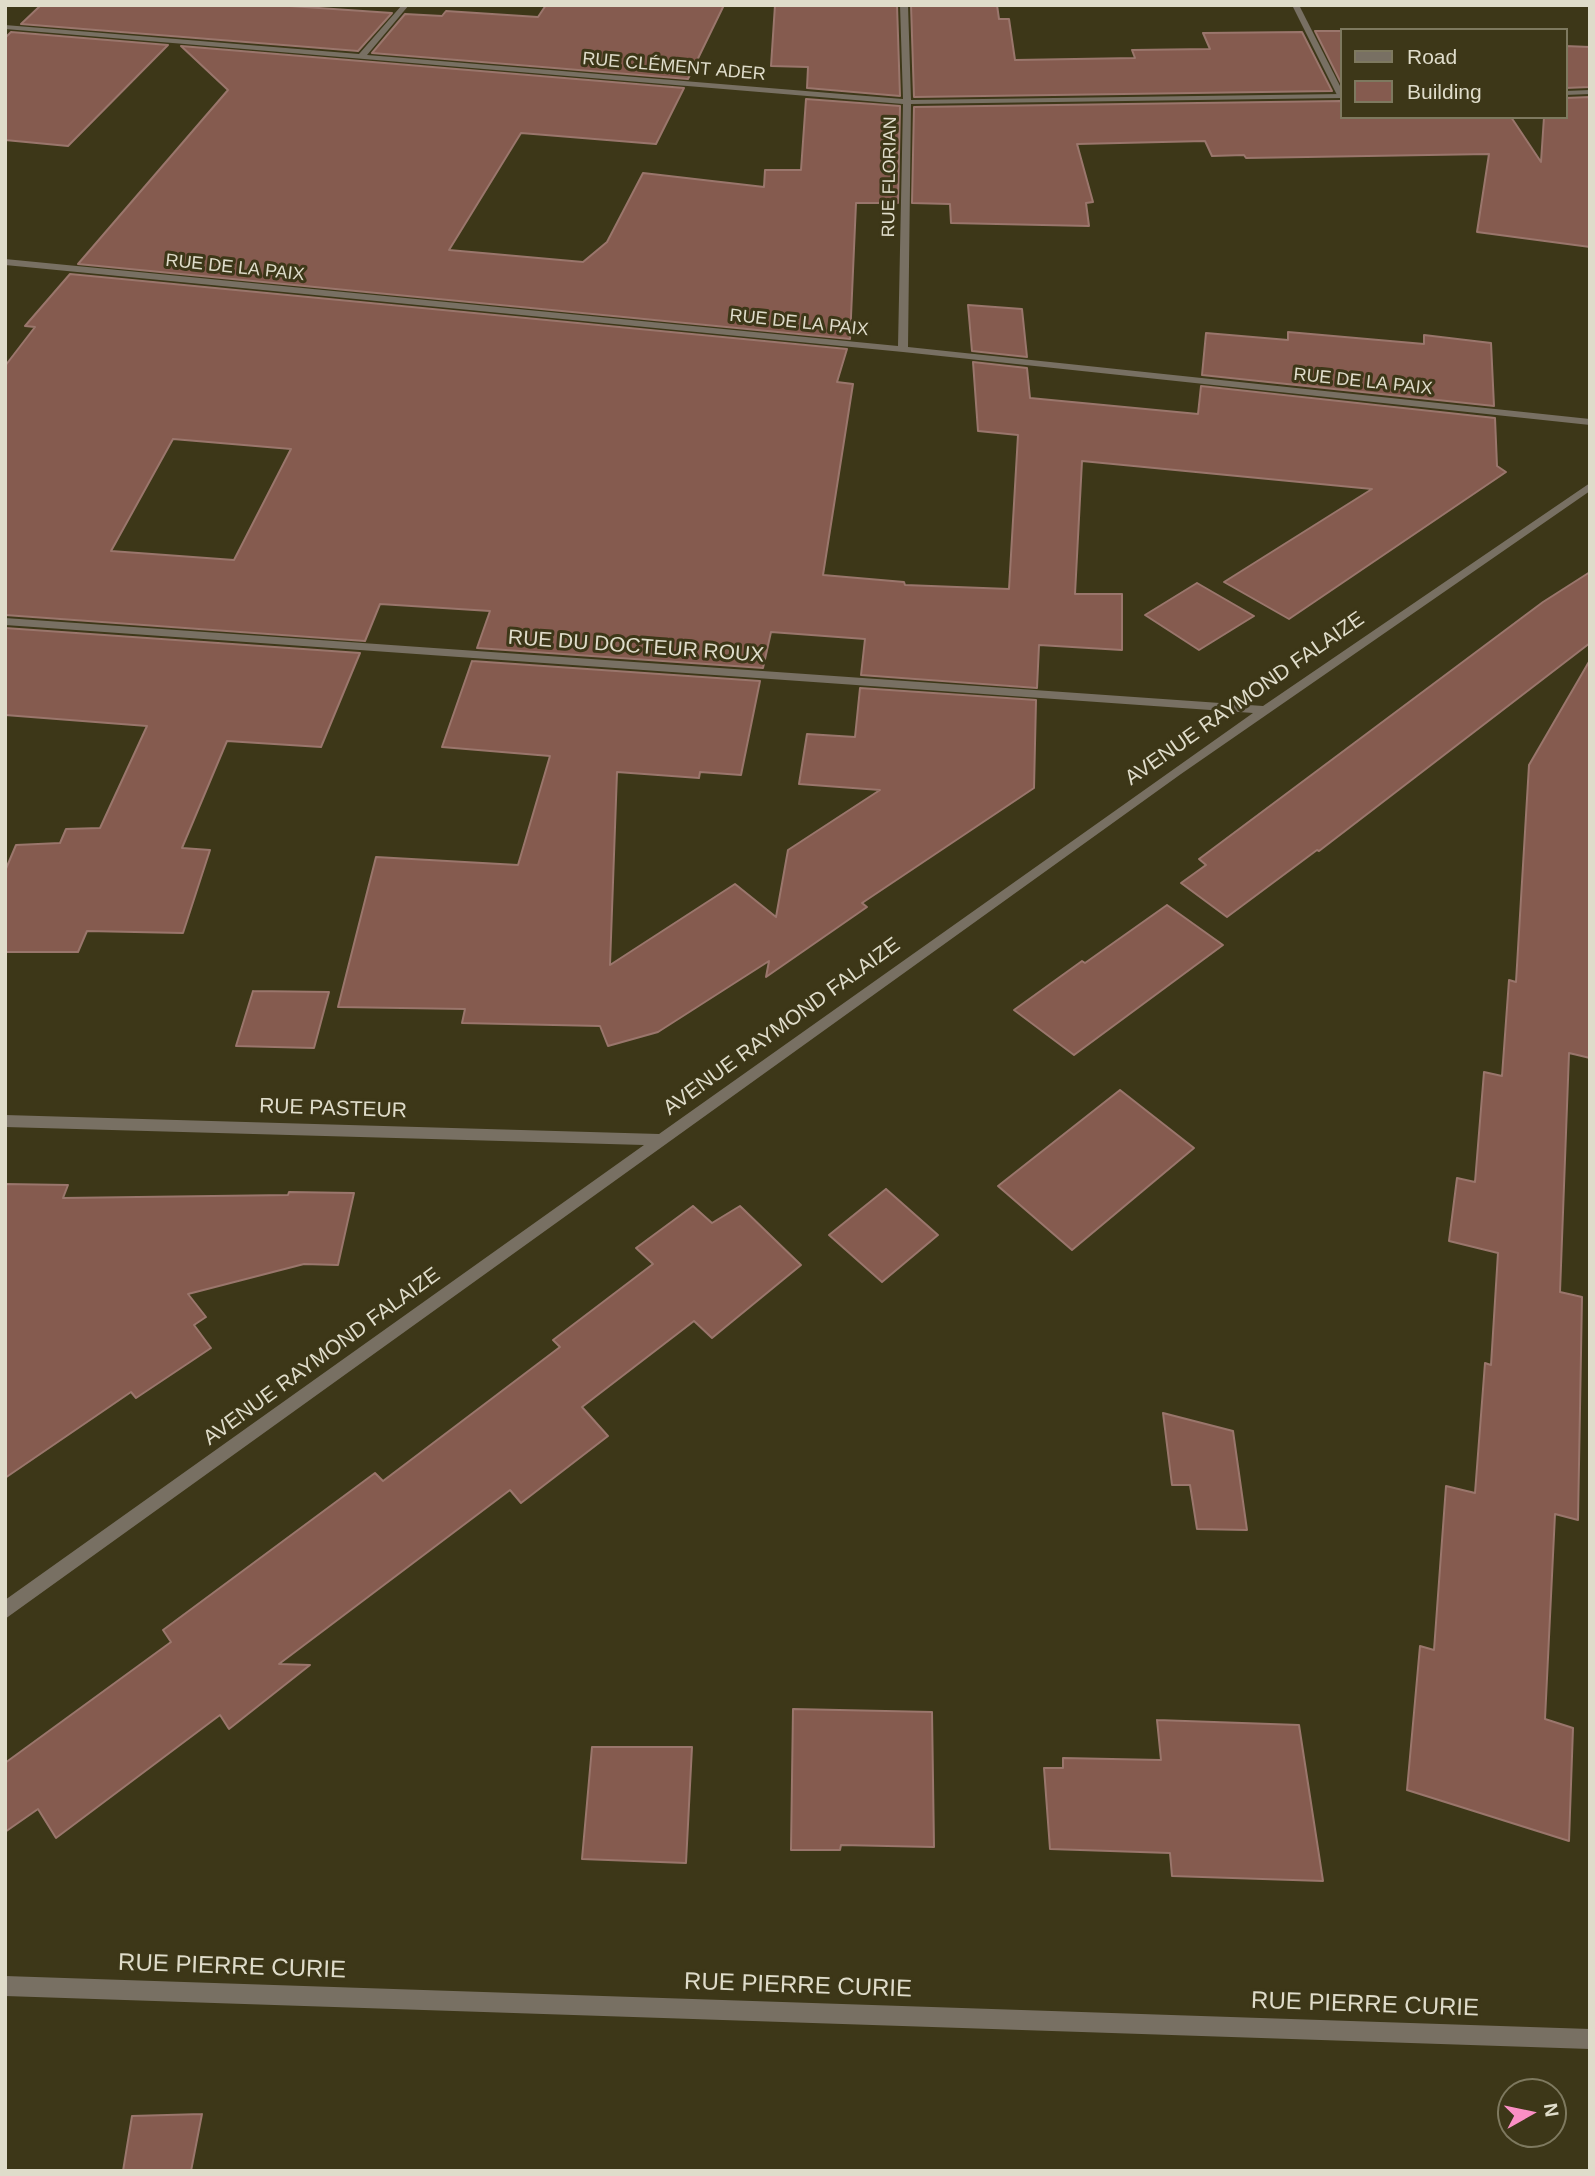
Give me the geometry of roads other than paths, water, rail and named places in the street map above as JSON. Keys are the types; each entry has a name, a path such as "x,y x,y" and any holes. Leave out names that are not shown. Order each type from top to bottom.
{"street":[{"path":"361,57 406,5"},
{"name":"RUE FLORIAN","path":"903,349 906,102 904,5"},
{"path":"1295,5 1340,93"},
{"name":"RUE CLÉMENT ADER","path":"5,27 906,102 1340,95"},
{"path":"1567,93 1590,92"},
{"name":"RUE DE LA PAIX","path":"5,262 903,349 1590,422"},
{"name":"AVENUE RAYMOND FALAIZE","path":"5,1611 660,1140 1265,710 1590,486"},
{"name":"RUE DU DOCTEUR ROUX","path":"5,621 1265,710"},
{"name":"RUE PASTEUR","path":"5,1121 660,1140"},
{"name":"RUE PIERRE CURIE","path":"5,1986 1590,2039"}]}
